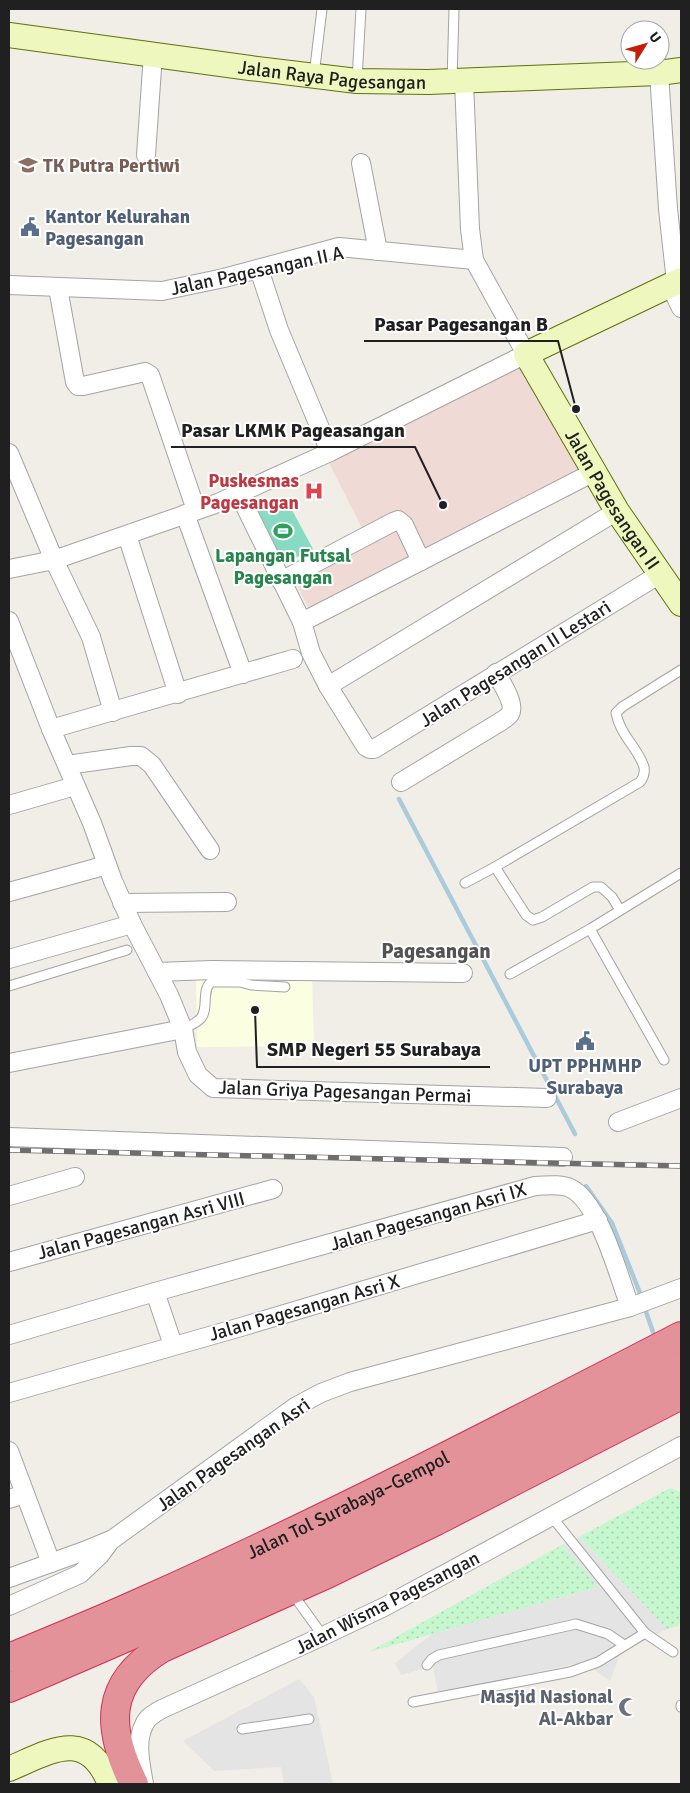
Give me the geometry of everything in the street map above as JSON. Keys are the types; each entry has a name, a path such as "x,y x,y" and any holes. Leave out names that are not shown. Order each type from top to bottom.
{"highway":[{"name":"Jalan Tol Surabaya–Gempol","path":"9,1658 148,1599 350,1504 512,1424 681,1336"},
{"name":"Jalan Tol Surabaya–Gempol","path":"9,1688 243,1585 323,1547 516,1452 681,1366"},
{"path":"134,1784 127,1772 115,1729 114,1709 121,1691 135,1667 162,1648 291,1591 436,1521 681,1395"}],"main road":[{"name":"Jalan Raya Pagesangan","path":"9,35 314,76 357,80 458,81 670,72"},
{"path":"526,354 676,282"},
{"name":"Jalan Pagesangan II","path":"526,354 617,510 681,604"},
{"path":"9,1769 55,1750 71,1748 84,1750 95,1758 110,1784"}],"street":[{"path":"146,155 153,54"},
{"path":"670,72 668,209 676,282 681,308"},
{"name":"Jalan Pagesangan II","path":"458,81 474,260 526,354"},
{"path":"361,163 378,251"},
{"name":"Jalan Pagesangan II A","path":"9,286 162,290 259,269 339,247 474,260"},
{"path":"259,269 279,330 330,452"},
{"path":"58,288 75,382 78,386 145,372 150,375 191,512 243,674"},
{"path":"9,569 54,560 239,494 330,452 526,354"},
{"path":"9,453 54,560 91,637 113,712"},
{"path":"302,622 594,472"},
{"path":"239,494 302,622 311,653 328,686 617,510"},
{"path":"281,581 398,520 404,525 422,560"},
{"path":"127,535 178,694"},
{"name":"Jalan Pagesangan II Lestari","path":"328,686 366,747 370,750 374,749 660,574"},
{"name":"Jalan Griya Pagesangan Permai","path":"9,621 51,729 92,823 122,903 169,995 183,1029 187,1052 198,1075 213,1088 547,1098"},
{"path":"51,729 293,660"},
{"path":"401,782 510,714 512,707 496,673"},
{"path":"67,765 141,756 152,765 210,850"},
{"path":"9,805 75,786"},
{"path":"9,892 107,865"},
{"path":"122,903 227,902"},
{"path":"9,959 132,924"},
{"path":"157,972 231,970 463,973"},
{"path":"9,1063 183,1029"},
{"path":"618,1122 681,1098"},
{"path":"9,1137 563,1157"},
{"path":"9,1196 75,1177"},
{"name":"Jalan Pagesangan Asri IX","path":"9,1335 535,1186 560,1185 570,1188 583,1198 598,1220 631,1306"},
{"name":"Jalan Pagesangan Asri VIII","path":"9,1262 273,1189"},
{"name":"Jalan Pagesangan Asri X","path":"9,1392 240,1327 598,1220"},
{"name":"Jalan Pagesangan Asri","path":"9,1578 113,1538 295,1408 320,1393 350,1382 631,1306 681,1288"},
{"path":"156,1292 173,1345"},
{"name":"Jalan Wisma Pagesangan","path":"144,1784 139,1745 144,1724 151,1716 180,1700 323,1636 384,1606 681,1446"},
{"path":"9,1451 17,1497 51,1562"},
{"path":"9,1606 80,1574 100,1555 113,1538"}],"lane":[{"path":"314,76 322,9"},
{"path":"357,80 361,9"},
{"path":"454,9 458,81"},
{"path":"464,883 495,867 640,782 644,776 644,767 618,724 616,713 622,707 681,670"},
{"path":"495,867 526,915 533,920 542,917 593,887 601,887 612,897 620,910"},
{"path":"510,974 681,872"},
{"path":"590,928 664,1060"},
{"path":"9,986 127,950"},
{"path":"183,1029 196,1022 203,1015 207,989 212,982 240,982 285,987"},
{"path":"552,1516 645,1633 673,1652"},
{"path":"291,1591 323,1636"},
{"path":"427,1665 439,1655 576,1624 608,1634 624,1645"},
{"path":"413,1702 570,1672 598,1662 645,1633"},
{"path":"242,1729 309,1719"}],"shaded area":[{"path":"515,350 589,477 314,619 289,569 364,532 321,447"},
{"path":"312,974 314,1046 197,1047 196,975"},
{"path":"579,1537 667,1629 620,1654 610,1681 584,1662 438,1693 433,1666 401,1675 395,1663 432,1634 598,1587 562,1545"},
{"path":"299,1679 314,1697 333,1784 284,1784 281,1767 214,1771 183,1741"}],"green space":[{"name":"Lapangan Futsal Pagesangan","path":"285,497 313,549 281,565 254,514"},
{"path":"670,1488 681,1492 681,1619 678,1626 667,1629 579,1537"},
{"path":"562,1545 598,1587 369,1652"}],"waterway":[{"path":"399,799 575,1134"},
{"path":"586,1186 612,1223 642,1298"},
{"path":"644,1306 653,1332"}],"railway":[{"path":"9,1150 681,1166"}],"place":[{"name":"TK Putra Pertiwi","path":"28,165"},
{"name":"Kantor Kelurahan Pagesangan","path":"30,227"},
{"name":"Pasar Pagesangan B","path":"576,409"},
{"name":"Puskesmas Pagesangan","path":"314,491"},
{"name":"Pasar LKMK Pageasangan","path":"443,505"},
{"name":"Lapangan Futsal Pagesangan","path":"283,531"},
{"name":"SMP Negeri 55 Surabaya","path":"255,1010"},
{"name":"UPT PPHMHP Surabaya","path":"585,1041"},
{"name":"Masjid Nasional Al-Akbar","path":"628,1707"}],"district":[{"name":"Pagesangan","path":"436,951"}]}
